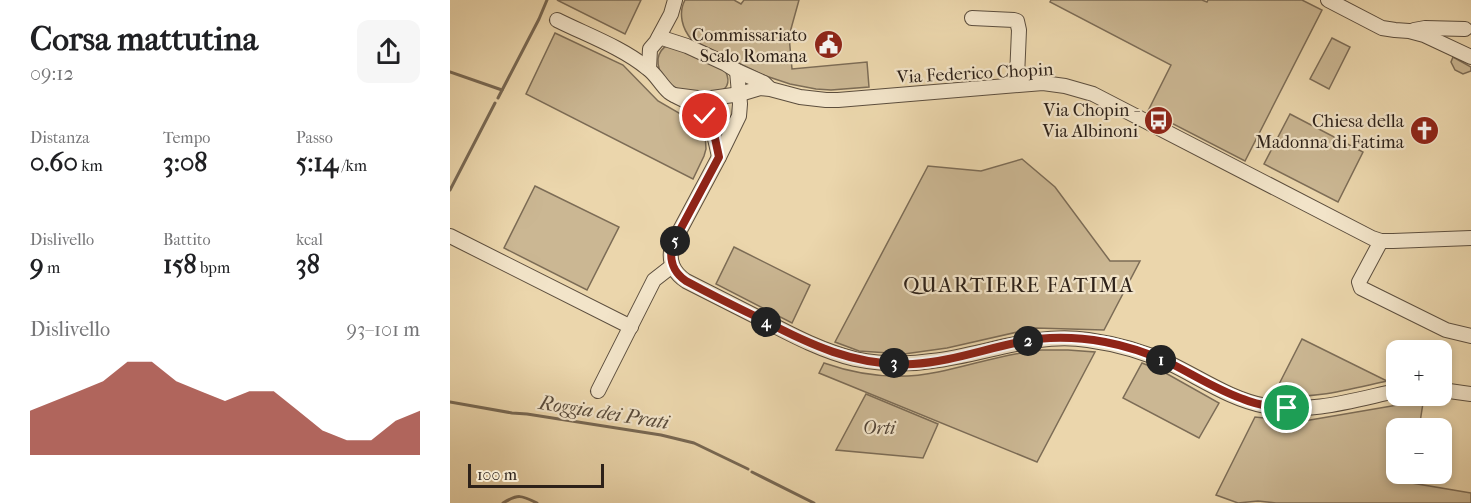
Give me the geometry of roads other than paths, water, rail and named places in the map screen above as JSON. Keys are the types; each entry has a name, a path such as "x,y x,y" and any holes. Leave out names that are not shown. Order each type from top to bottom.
{"street":[{"path":"649,69 650,49 671,14 675,0"},
{"path":"1328,0 1382,27 1424,35 1469,56"},
{"path":"671,14 684,45"},
{"name":"Via Federico Chopin","path":"972,18 1018,22 1017,77"},
{"path":"557,20 625,53 649,69 663,87 697,108 714,131 719,157"},
{"path":"1409,31 1425,28 1469,27"},
{"path":"1469,27 1460,34 1458,40 1459,48 1469,56"},
{"name":"Via Federico Chopin","path":"659,37 684,45 726,64 736,86"},
{"path":"625,53 650,49"},
{"name":"Via Federico Chopin","path":"736,86 832,100 1043,83 1065,86 1093,94 1112,103 1362,233 1382,241 1471,238"},
{"name":"Via Federico Chopin","path":"736,86 764,84 770,90"},
{"path":"674,95 705,99 736,86 739,116 672,245 672,266 677,274 686,281 769,324 824,349 858,359 913,364 1044,338 1083,339 1106,342 1155,357 1224,392 1267,406 1305,408 1326,406 1386,394"},
{"path":"450,236 631,327"},
{"path":"1382,241 1359,282 1361,288 1446,330 1471,336"},
{"path":"598,391 654,280 672,266"},
{"path":"1452,391 1471,394"}],"waterway":[{"path":"498,98 547,0"},
{"path":"450,72 502,90"},
{"name":"Roggia dei Prati","path":"450,190 495,103"},
{"name":"Roggia dei Prati","path":"450,402 661,435 694,443 748,469"},
{"name":"Roggia dei Prati","path":"752,472 814,503"},
{"path":"503,503 520,497 537,503"}],"place":[{"name":"Commissariato Scalo Romana","path":"828,45"},
{"name":"Via Chopin - Via Albinoni","path":"1159,120"},
{"name":"Chiesa della Madonna di Fatima","path":"1425,131"}],"district":[{"name":"QUARTIERE FATIMA","path":"1019,285"}],"park label":[{"name":"Orti","path":"879,428"}]}
